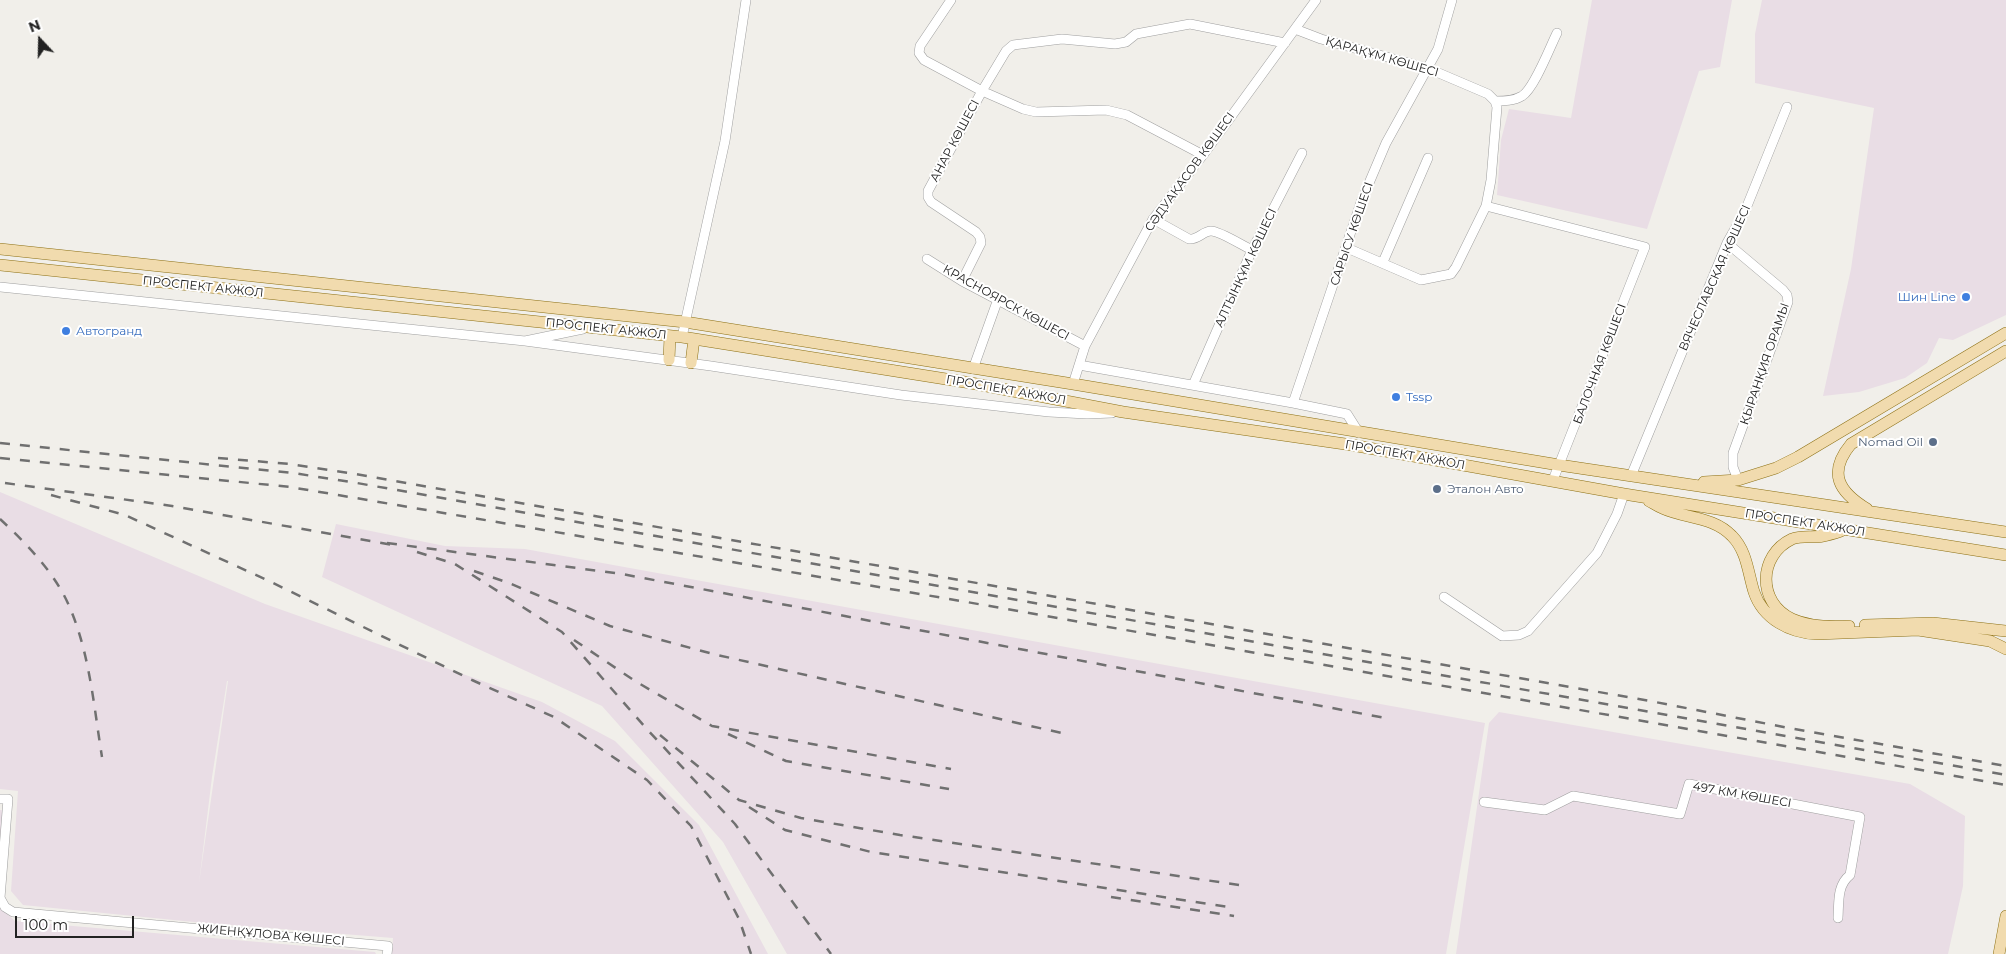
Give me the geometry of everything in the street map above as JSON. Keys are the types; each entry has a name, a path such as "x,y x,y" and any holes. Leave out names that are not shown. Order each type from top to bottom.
{"main road":[{"name":"ПРОСПЕКТ АКЖОЛ","path":"0,249 685,322 1559,465 2006,532"},
{"name":"ПРОСПЕКТ АКЖОЛ","path":"0,265 688,338 971,383 1124,412 1352,445 1624,494 2006,555"},
{"path":"208,272 208,288"},
{"path":"1677,483 1738,480 1776,468 1798,457 2006,333"},
{"path":"669,360 670,336"},
{"path":"688,338 691,363"},
{"path":"1873,513 1845,493 1838,480 1842,455 1850,444 2006,351"},
{"path":"1643,497 1662,509 1699,517 1719,526 1733,536 1743,551 1754,594 1762,608 1787,628 1803,633 1817,634 1918,630 1990,641 2006,649"},
{"path":"1845,530 1822,536 1806,536 1792,539 1770,558 1765,574 1766,589 1774,604 1782,613 1791,618 1816,625 1839,626 1916,622 2006,630"},
{"path":"1999,954 2006,916"}],"street":[{"path":"688,338 685,322 725,141 746,0"},
{"name":"АНАР КӨШЕСІ","path":"951,0 920,46 919,53 924,60 982,91"},
{"name":"СӘДУАҚАСОВ КӨШЕСІ","path":"1073,384 1085,346 1152,219 1204,155 1316,0"},
{"name":"САРЫСУ КӨШЕСІ","path":"1293,402 1362,202 1386,143 1438,49 1452,0"},
{"name":"АНАР КӨШЕСІ","path":"962,281 981,243 980,237 976,232 931,202 928,197 928,190 982,91 1006,51 1013,45 1062,39 1115,44 1126,42 1136,34 1150,30 1190,24 1285,43"},
{"name":"ҚАРАҚҰМ КӨШЕСІ","path":"1294,29 1321,40 1427,68 1488,94 1495,101"},
{"path":"1347,248 1421,280 1451,274 1486,206 1492,166 1497,107 1495,101 1509,100 1525,95 1532,85 1557,33"},
{"path":"982,91 1023,109 1036,112 1106,110 1127,115 1204,155"},
{"name":"ВЯЧЕСЛАВСКАЯ КӨШЕСІ","path":"1630,476 1727,243 1745,211 1786,107"},
{"name":"АЛТЫНҚҰМ КӨШЕСІ","path":"1193,385 1252,250 1302,153"},
{"path":"1383,262 1428,158"},
{"name":"БАЛОЧНАЯ КӨШЕСІ","path":"1486,206 1645,247 1553,480"},
{"path":"1152,219 1189,239 1213,231 1252,250"},
{"name":"ҚЫРАНҚИЯ ОРАМЫ","path":"1727,243 1783,290 1787,295 1788,302 1733,454 1733,467 1738,480"},
{"name":"КРАСНОЯРСК КӨШЕСІ","path":"927,259 962,281 1085,346"},
{"path":"0,287 525,341 691,363 941,400 1056,413 1124,412"},
{"path":"973,369 998,299"},
{"path":"525,341 592,327"},
{"path":"1079,365 1293,402 1347,414 1359,433"},
{"path":"1444,597 1502,636 1519,635 1528,631 1597,553 1617,514 1624,494"},
{"name":"497 КМ КӨШЕСІ","path":"1484,802 1545,810 1573,796 1680,814 1689,784 1860,817 1850,875 1842,881 1838,918"},
{"name":"ЖИЕНҚҰЛОВА КӨШЕСІ","path":"0,799 8,800 0,898 4,906 13,912 387,950"}],"shaded area":[{"path":"1592,0 1732,0 1720,67 1699,71 1647,229 1497,195 1501,140 1509,109 1571,118"},
{"path":"1762,0 2006,0 2006,315 1953,340 1939,338 1927,363 1905,378 1859,392 1823,396 1851,269 1874,108 1755,83 1755,34"},
{"path":"0,492 265,604 542,702 615,741 699,825 768,954 392,954 393,938 194,922 23,905 11,891 18,791 0,789","holes":["228,681 199,883 212,777"]},
{"path":"336,524 445,546 525,549 1485,723 1446,954 787,954 723,842 602,706 322,577"},
{"path":"1499,712 1910,784 1965,816 1963,886 1948,954 1456,954 1489,723"},
{"path":"0,810 10,811 1,908 15,921 375,952 376,954 0,954"}],"railway":[{"path":"0,443 293,473 357,483 2006,775"},
{"path":"0,458 290,487 961,601 2006,785"},
{"path":"218,458 290,464 355,474 1650,701 1794,729 2006,766"},
{"path":"5,483 172,506 393,545"},
{"path":"51,495 125,515 269,581 472,680 554,717 647,780 691,826 739,919 751,954"},
{"path":"0,519 49,571 70,608 87,663 102,757"},
{"path":"387,543 622,574 1385,718"},
{"path":"417,552 455,564 562,632 645,727 735,824 831,954"},
{"path":"474,571 509,583 610,626 713,654 1066,734"},
{"path":"574,640 635,681 712,726 951,769"},
{"path":"728,734 786,761 949,789"},
{"path":"660,735 739,800 801,818 900,835 1239,885"},
{"path":"749,807 785,830 871,852 1235,908"},
{"path":"1111,897 1234,916"}],"place":[{"name":"Шин Line","path":"1966,297"},
{"name":"Автогранд","path":"66,331"},
{"name":"Tssp","path":"1396,397"},
{"name":"Nomad Oil","path":"1933,442"},
{"name":"Эталон Авто","path":"1437,489"}]}
